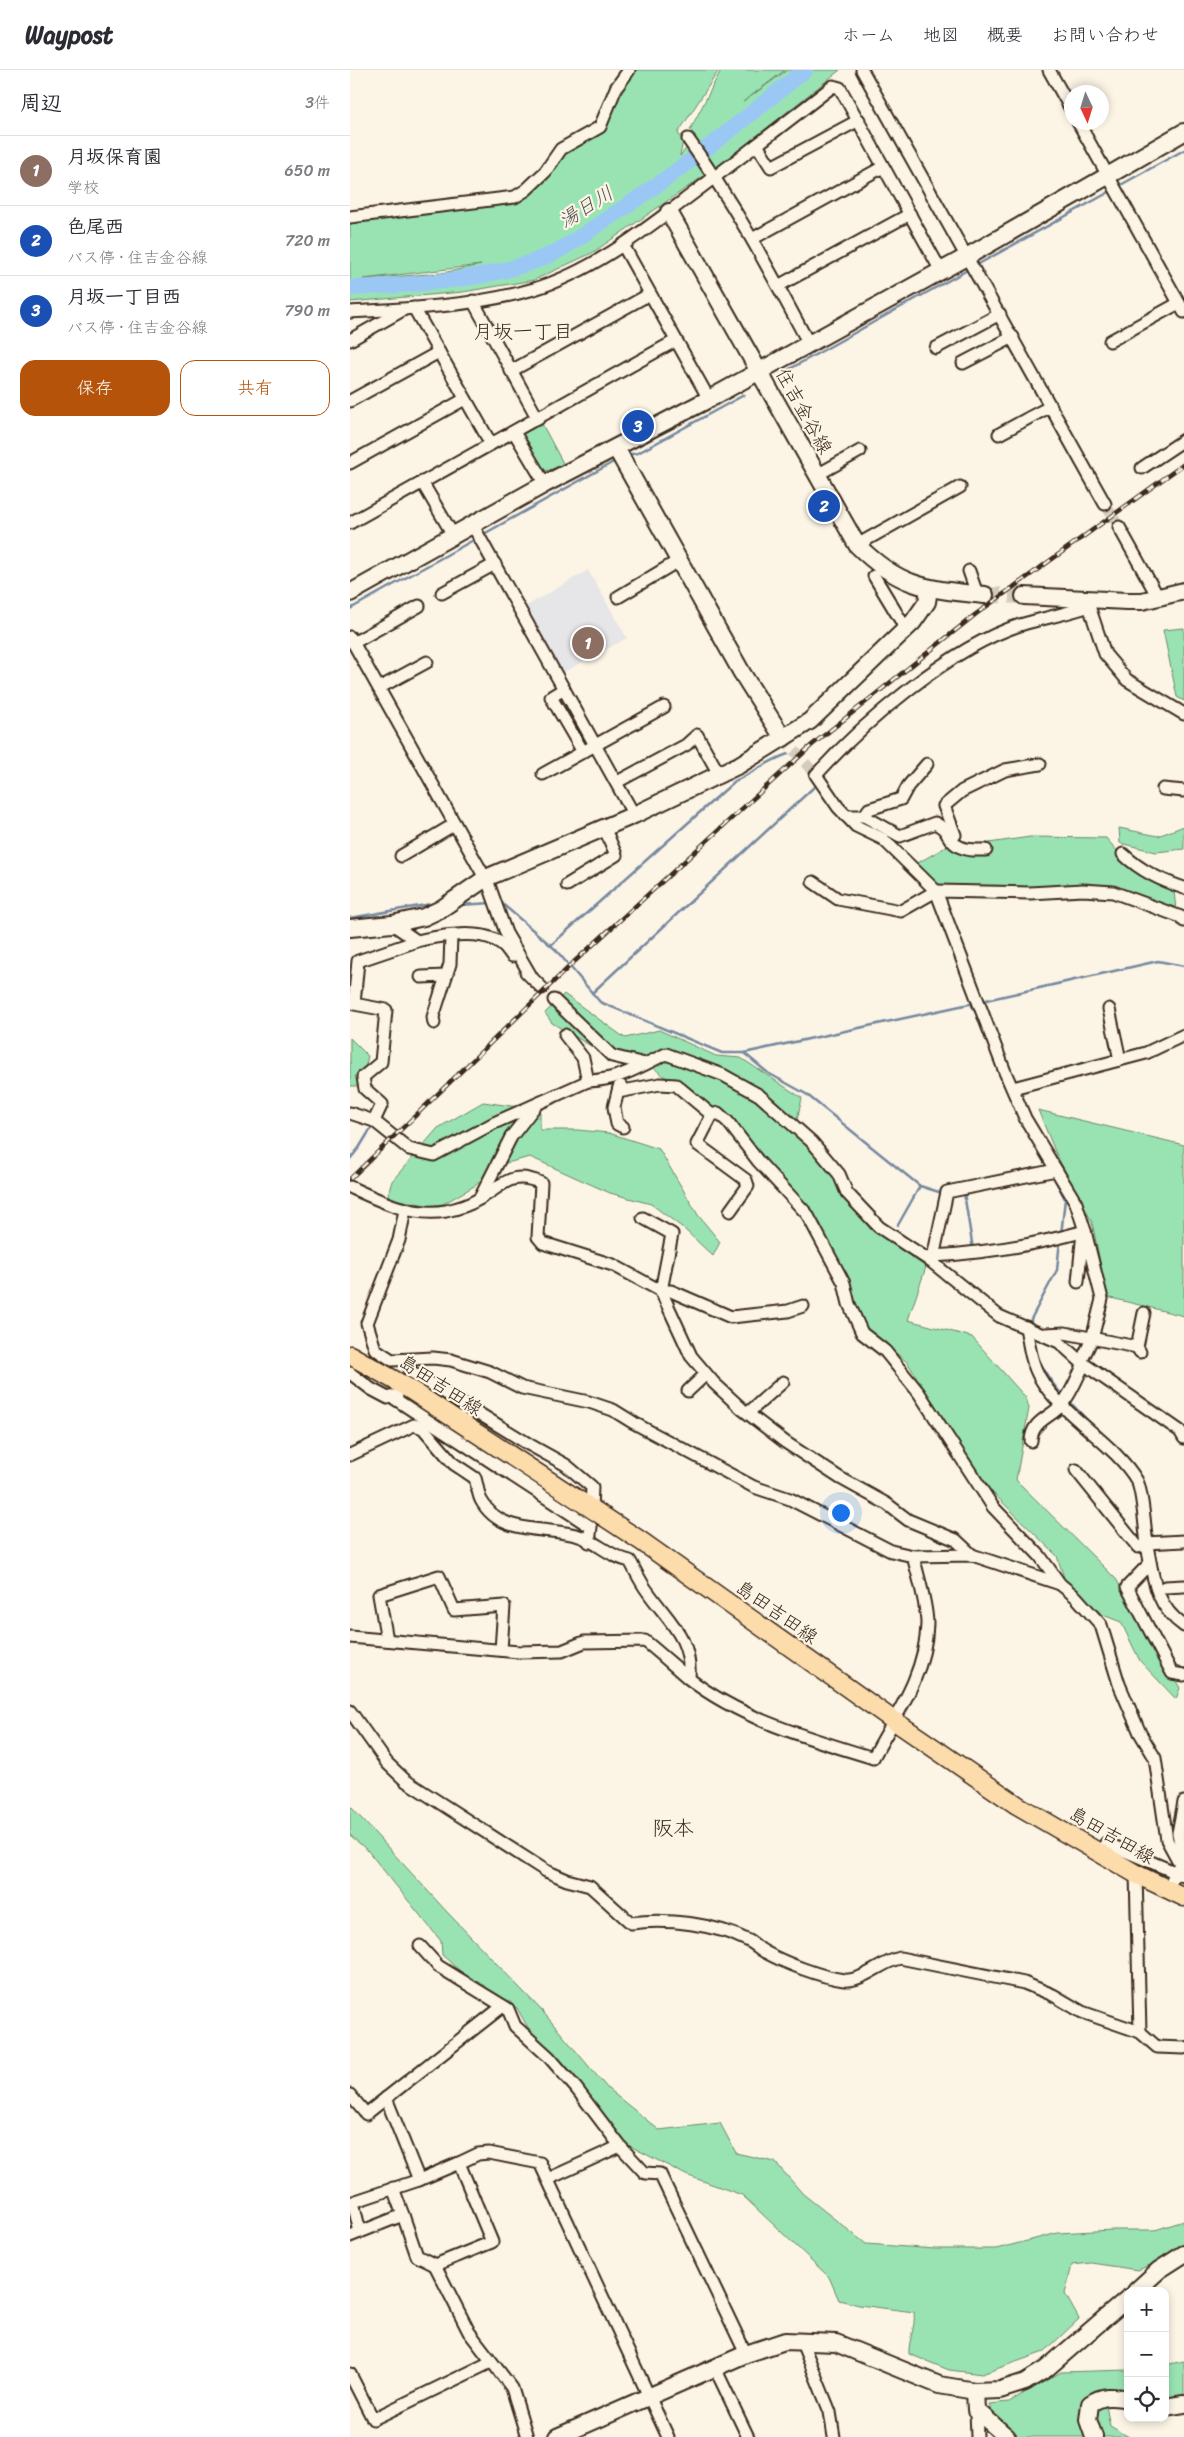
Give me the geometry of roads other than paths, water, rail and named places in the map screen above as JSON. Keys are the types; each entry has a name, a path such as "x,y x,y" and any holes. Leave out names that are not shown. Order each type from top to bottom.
{"main road":[{"name":"島田吉田線","path":"350,1355 402,1385 641,1541 1016,1805 1136,1874 1177,1872 1184,1897"}],"street":[{"path":"350,217 516,197 545,172 561,149 600,127 616,88 629,70"},
{"path":"862,70 1105,504"},
{"path":"1049,70 1064,97"},
{"path":"350,312 472,301 535,288 610,254 669,212 833,86 840,88 859,120 941,271"},
{"path":"756,145 771,167 859,120"},
{"path":"1082,130 1181,307 1110,341"},
{"path":"669,212 758,370 941,271 971,263 1112,183 1184,132"},
{"path":"688,139 715,177 752,239 808,342"},
{"path":"752,239 883,167"},
{"path":"778,286 910,214"},
{"path":"623,245 709,399"},
{"path":"511,371 650,294"},
{"path":"472,301 538,419"},
{"path":"350,340 410,308"},
{"path":"410,308 439,352 492,444"},
{"path":"936,348 1000,314"},
{"path":"964,363 1013,337"},
{"path":"350,523 675,341"},
{"path":"350,401 439,352"},
{"name":"住吉金谷線","path":"350,593 452,535 477,533 545,484 619,455 758,370 857,545 888,572 930,589 981,595"},
{"path":"350,463 465,399"},
{"path":"999,434 1051,406"},
{"path":"514,432 545,484"},
{"path":"1142,468 1184,440"},
{"path":"817,475 860,451"},
{"path":"619,455 742,673 783,738"},
{"path":"422,482 452,535"},
{"path":"857,545 960,487"},
{"path":"1119,527 1158,598"},
{"path":"477,533 634,815"},
{"path":"618,597 678,561"},
{"path":"442,593 495,564"},
{"path":"969,571 981,595"},
{"path":"874,576 906,629"},
{"path":"350,928 392,924 424,917 447,905 486,878 634,815 719,774 783,738 810,721 906,629 920,614 930,589"},
{"path":"1024,596 1090,603 1158,598 1184,591"},
{"path":"1090,603 1105,654 1126,680 1184,714"},
{"path":"1031,1441 1031,1432 1040,1419 1063,1403 1069,1392 1092,1339 1102,1298 1076,1203 1051,1170 1026,1118 936,891 883,839 856,826 846,816 816,775 874,719 917,683 975,646 1019,626 1064,615 1090,603"},
{"path":"419,606 352,640 486,878 510,940 531,976"},
{"path":"379,688 427,662"},
{"path":"564,689 552,697 583,752"},
{"path":"543,774 664,707"},
{"path":"617,782 686,745 697,735 719,774"},
{"path":"864,816 869,810 901,799 908,786 927,764"},
{"path":"958,845 944,806 962,791 1005,770 1040,764"},
{"path":"1163,789 1184,791"},
{"path":"846,816 864,816 900,836 935,822 945,828 955,844 966,850 986,850"},
{"path":"401,856 455,824"},
{"path":"567,885 616,855 604,827"},
{"path":"1123,854 1138,868 1161,880 1184,888"},
{"path":"813,882 838,899 901,911 936,891 1030,893 1083,890 1113,892 1183,918"},
{"path":"392,924 417,941"},
{"path":"434,1023 433,1017 450,964 451,936"},
{"path":"376,1121 382,1104 365,1090 363,1077 381,1062 386,1010 354,1004 358,961 417,941 451,936 494,939 504,945 519,966 542,988"},
{"path":"421,977 446,976"},
{"path":"554,1000 612,1056 645,1064"},
{"path":"1109,1008 1120,1060"},
{"path":"565,1035 583,1058 588,1081"},
{"path":"1013,1088 1146,1053 1184,1035"},
{"path":"350,1113 376,1121 409,1149 434,1155 494,1123 588,1081 604,1080 625,1075 666,1054 723,1075 759,1095 812,1142 838,1174 847,1193 879,1227 931,1258 999,1316 1059,1342 1083,1363 1153,1410 1180,1431 1184,1438"},
{"path":"623,1127 617,1124 614,1107 619,1087 649,1070 658,1058"},
{"path":"618,1092 660,1084 676,1085 712,1115"},
{"path":"479,1199 511,1137 537,1104"},
{"path":"730,1211 748,1186 746,1180 697,1144 712,1115 718,1113 728,1122 758,1161 807,1214 844,1283 849,1304 862,1333 885,1352 919,1393 993,1507 1040,1556 1060,1584 1076,1597 1101,1625 1119,1684 1140,1733 1155,1758 1167,1840 1177,1872"},
{"path":"931,1258 946,1196 1051,1170"},
{"path":"350,1187 405,1210 444,1211 479,1199 502,1182 525,1178 541,1183 538,1237 543,1243 613,1265 661,1291 671,1291 731,1317 788,1311 803,1306"},
{"path":"405,1210 399,1240 366,1323 374,1349 392,1360 416,1361 433,1358 451,1360 490,1372 522,1388 589,1402 613,1410 754,1486 790,1499 890,1551 914,1556 972,1555 1060,1584"},
{"path":"643,1218 672,1234 661,1291 691,1356 706,1374 748,1413 785,1442 840,1478 887,1504 908,1520 956,1540 972,1555"},
{"path":"931,1258 971,1254 1054,1240 1084,1231"},
{"path":"1078,1282 1084,1231"},
{"path":"1033,1330 1065,1333 1139,1350 1144,1313"},
{"path":"1033,1330 1031,1355 1040,1378 1138,1482 1155,1590 1173,1618 1184,1626"},
{"path":"350,1373 371,1389 388,1398 402,1385 416,1361"},
{"path":"688,1391 706,1374"},
{"path":"748,1413 783,1382"},
{"path":"402,1385 591,1528 589,1542"},
{"path":"350,1455 414,1424 423,1428 454,1464 475,1478 481,1500 497,1517 519,1528 581,1537 618,1559 630,1561"},
{"path":"1076,1470 1128,1537 1138,1547 1149,1543 1184,1541"},
{"path":"630,1561 641,1541"},
{"path":"350,1636 502,1650 562,1651 584,1642 645,1640 689,1678 743,1712 796,1734 873,1758 918,1674 924,1649 927,1622 914,1556"},
{"path":"630,1561 647,1591 678,1630 690,1661 689,1678"},
{"path":"1150,1563 1127,1587 1172,1673 1184,1675"},
{"path":"387,1640 379,1595 439,1576 454,1610 504,1606 502,1650"},
{"path":"1165,1587 1184,1586"},
{"path":"350,1711 387,1763 406,1780 546,1870 567,1880 590,1886 631,1923 656,1920 718,1928 749,1941 765,1952 817,1973 845,1980 856,1978 889,1961 900,1958 1024,1983 1053,1995 1082,2012 1140,2032 1157,2046 1184,2048"},
{"path":"1177,1872 1178,1833 1184,1802"},
{"path":"1101,1853 1106,1843 1177,1872"},
{"path":"1136,1874 1140,2032"},
{"path":"420,1946 438,1966 508,2009 515,2026 548,2057 576,2088 620,2146 645,2173 660,2174 746,2354"},
{"path":"350,2095 366,2114 503,2006"},
{"path":"386,2098 419,2180"},
{"path":"548,2179 620,2146"},
{"path":"403,2215 355,2234 352,2202 419,2180 478,2154 489,2153 540,2163 668,2437"},
{"path":"435,2265 492,2242 459,2163"},
{"path":"393,2188 417,2256 435,2265 469,2332 512,2388 527,2437"},
{"path":"1140,2287 1159,2270 1184,2254"},
{"path":"557,2437 746,2354 785,2341 801,2340 836,2343 939,2384 975,2391 1000,2390 1025,2382 1046,2369 1124,2301"},
{"path":"801,2340 830,2412 834,2437"},
{"path":"350,2374 372,2419 491,2362"},
{"path":"714,2368 748,2437"},
{"path":"975,2391 976,2437"},
{"path":"1094,2437 1088,2420 1090,2404 1108,2396 1124,2398"},
{"path":"1169,2406 1184,2404"},
{"path":"976,2410 1007,2437"}],"waterway":[{"name":"湯日川","path":"350,288 446,281 471,277 518,266 548,256 655,187 805,70"},
{"path":"1117,187 1184,150"},
{"path":"975,266 1113,190"},
{"path":"786,371 971,268"},
{"path":"626,455 638,453 744,395"},
{"path":"482,535 617,460"},
{"path":"350,609 477,538"},
{"path":"551,945 735,781 788,754"},
{"path":"592,993 814,787"},
{"path":"500,902 555,949 600,1002 722,1053 744,1053 974,1003"},
{"path":"350,918 437,903"},
{"path":"460,905 492,903"},
{"path":"982,1001 1158,961 1184,966"},
{"path":"971,1004 978,1017"},
{"path":"744,1053 768,1073 806,1094 920,1186 942,1193"},
{"path":"362,1111 374,1115"},
{"path":"350,1159 373,1125"},
{"path":"1052,1174 1065,1199 1061,1235"},
{"path":"898,1225 920,1186"},
{"path":"963,1193 973,1249"},
{"path":"1031,1325 1031,1319 1057,1270 1060,1240"},
{"path":"1036,1352 1047,1375 1063,1396"},
{"path":"1069,1401 1093,1426"}],"tunnel":[{"path":"1105,504 1119,527"},
{"path":"985,595 1024,596"},
{"path":"783,738 816,775"}],"railway":[{"path":"350,1179 574,962 812,745 976,614 1184,464"}],"place":[{"name":"月坂一丁目西","path":"638,426"},
{"name":"色尾西","path":"824,506"},
{"name":"月坂保育園","path":"588,643"}],"district":[{"name":"月坂一丁目","path":"523,331"},
{"name":"阪本","path":"673,1828"}]}
